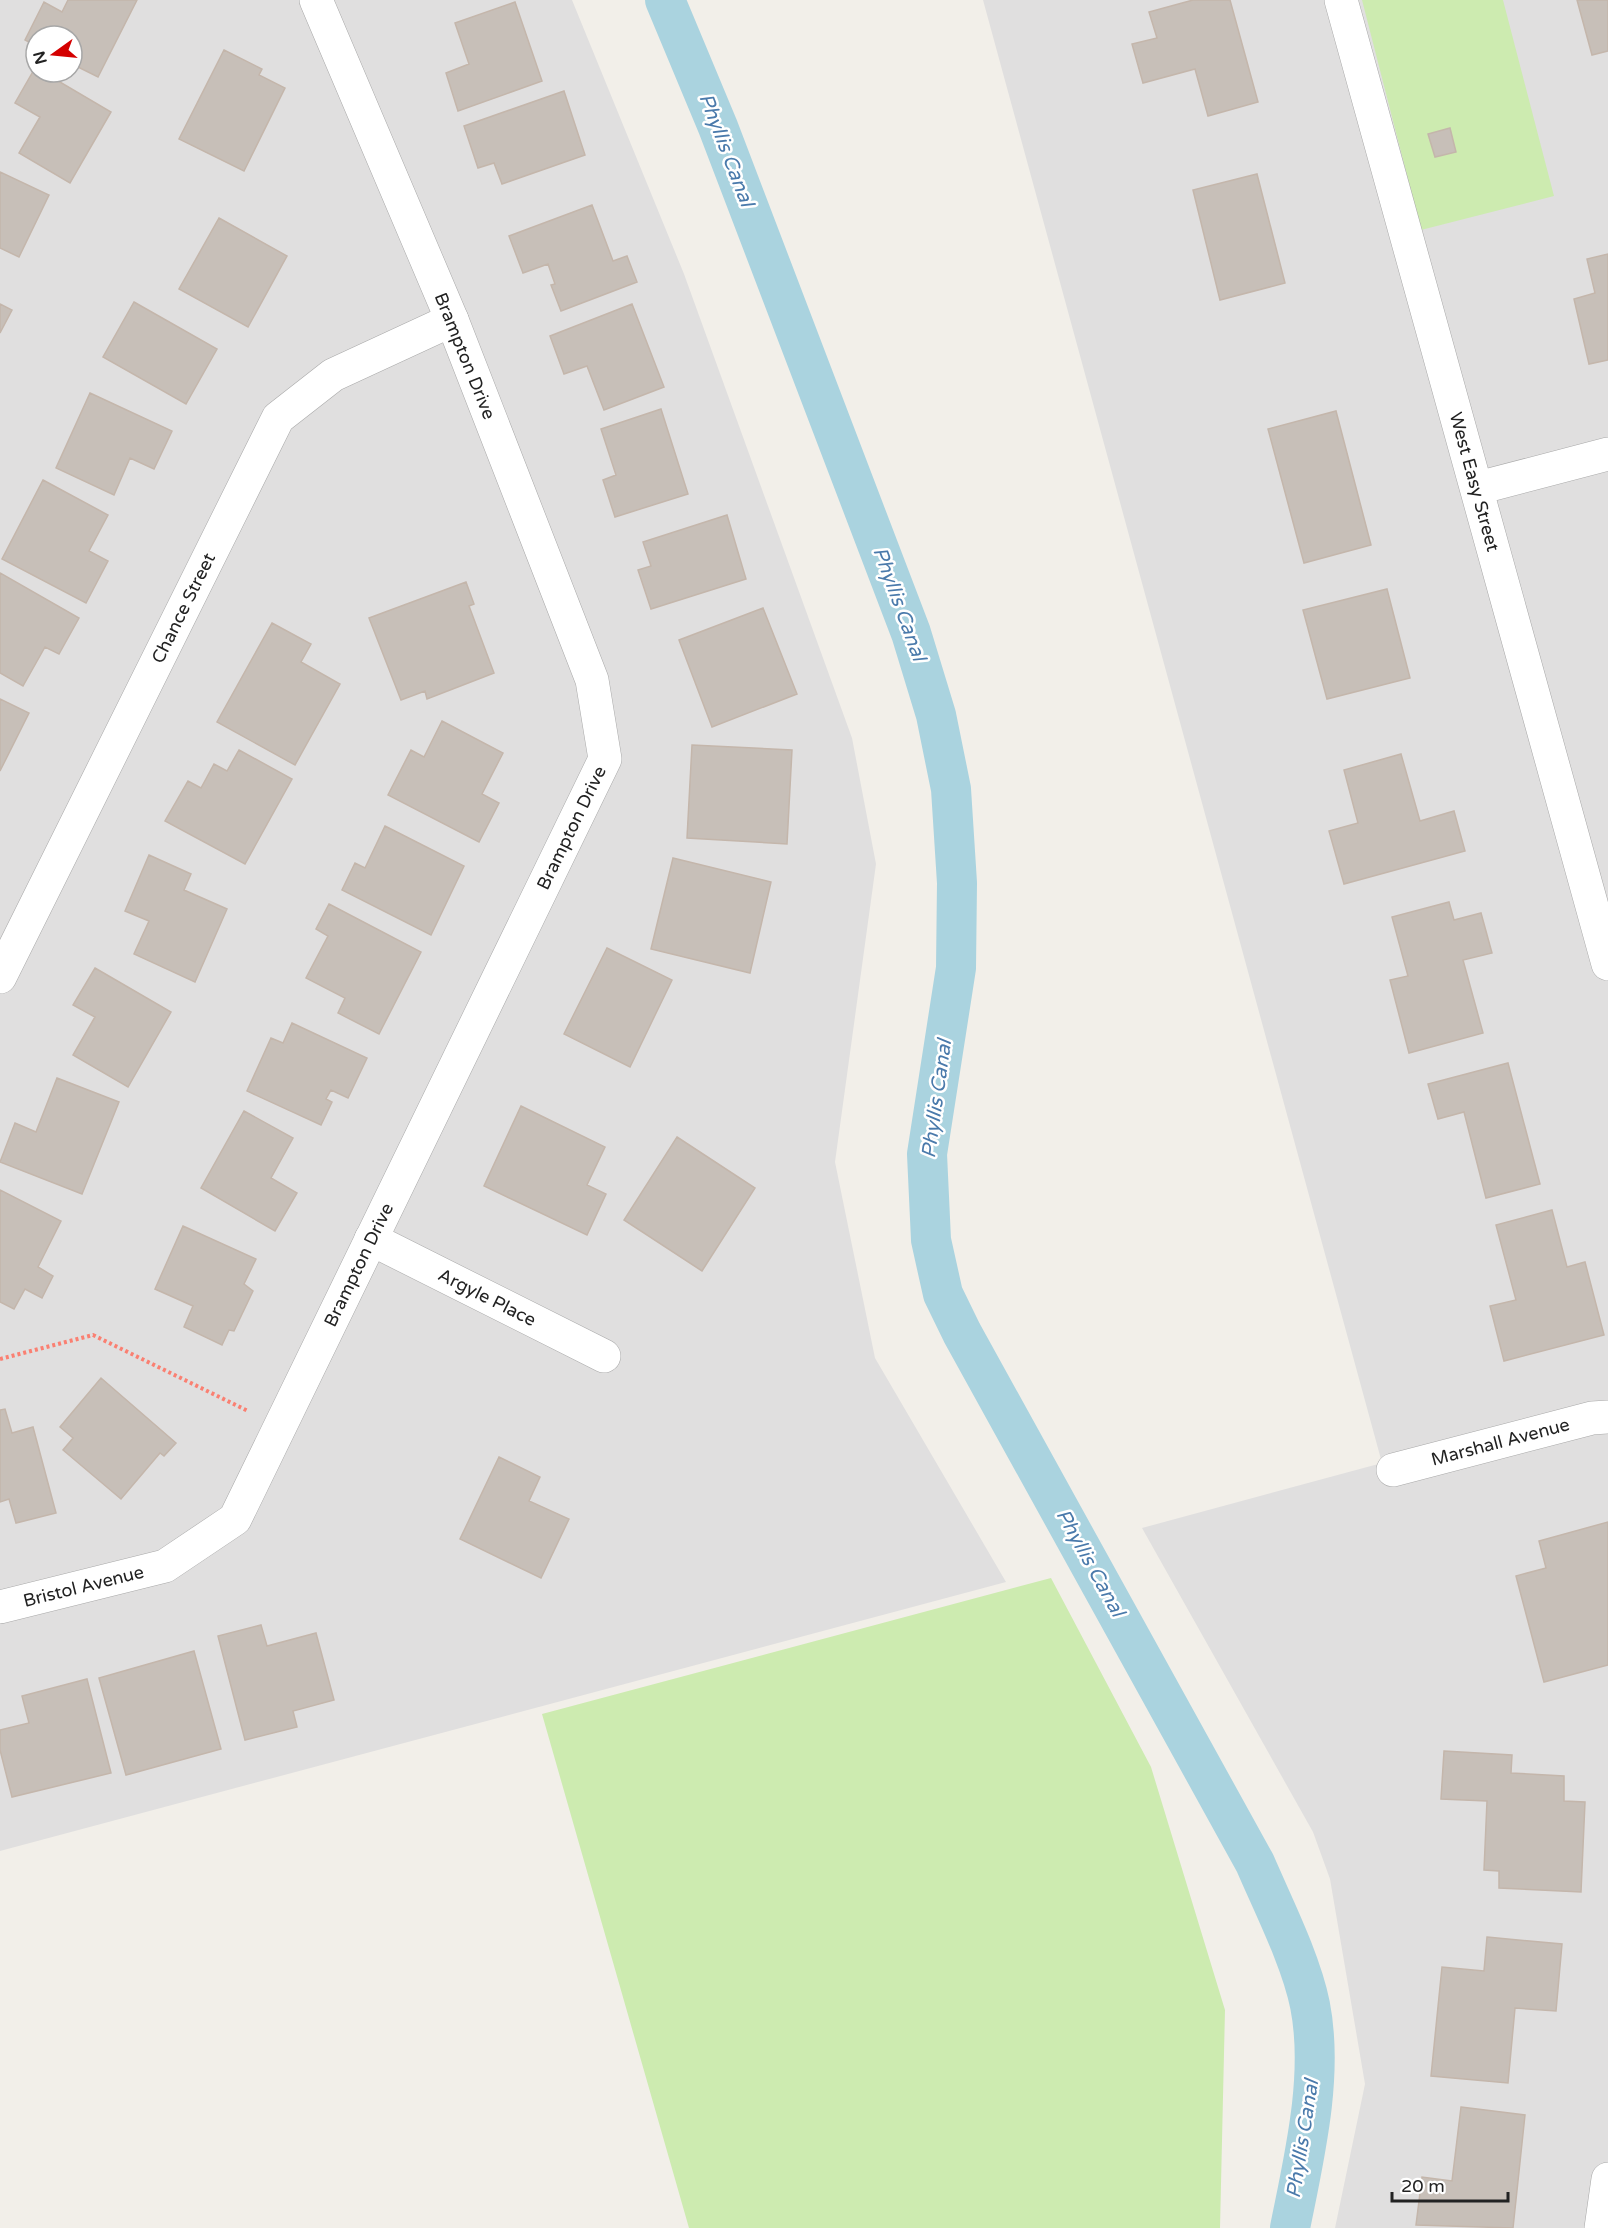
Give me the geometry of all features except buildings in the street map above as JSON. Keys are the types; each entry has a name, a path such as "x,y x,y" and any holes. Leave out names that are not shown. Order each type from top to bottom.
{"street":[{"name":"Brampton Drive","path":"165,1566 235,1520 605,759 592,680 452,320 316,0"},
{"name":"West Easy Street","path":"1341,0 1608,964"},
{"name":"Chance Street","path":"0,977 278,418 333,375 452,320"},
{"path":"1478,488 1608,454"},
{"name":"Argyle Place","path":"371,1239 604,1356"},
{"name":"Marshall Avenue","path":"1393,1470 1592,1418 1608,1417"},
{"name":"Bristol Avenue","path":"0,1607 165,1566"},
{"path":"1601,2228 1608,2180"}],"path":[{"path":"0,1359 93,1335 280,1427"}],"shaded area":[{"path":"0,0 572,0 684,274 852,738 876,864 835,1162 875,1358 1006,1582 0,1851"},
{"path":"983,0 1608,0 1608,2228 1335,2228 1365,2084 1330,1879 1313,1832 1142,1528 1382,1463"}],"green space":[{"path":"1362,0 1503,0 1554,196 1421,230"},
{"path":"1051,1578 1151,1767 1225,2010 1220,2228 689,2228 542,1714"}],"waterway":[{"name":"Phyllis Canal","path":"665,0 718,127 911,633 936,715 951,789 957,883 956,968 927,1154 931,1240 943,1294 962,1333 1255,1863 1293,1951 1310,2005 1315,2060 1310,2117 1290,2228"}]}
